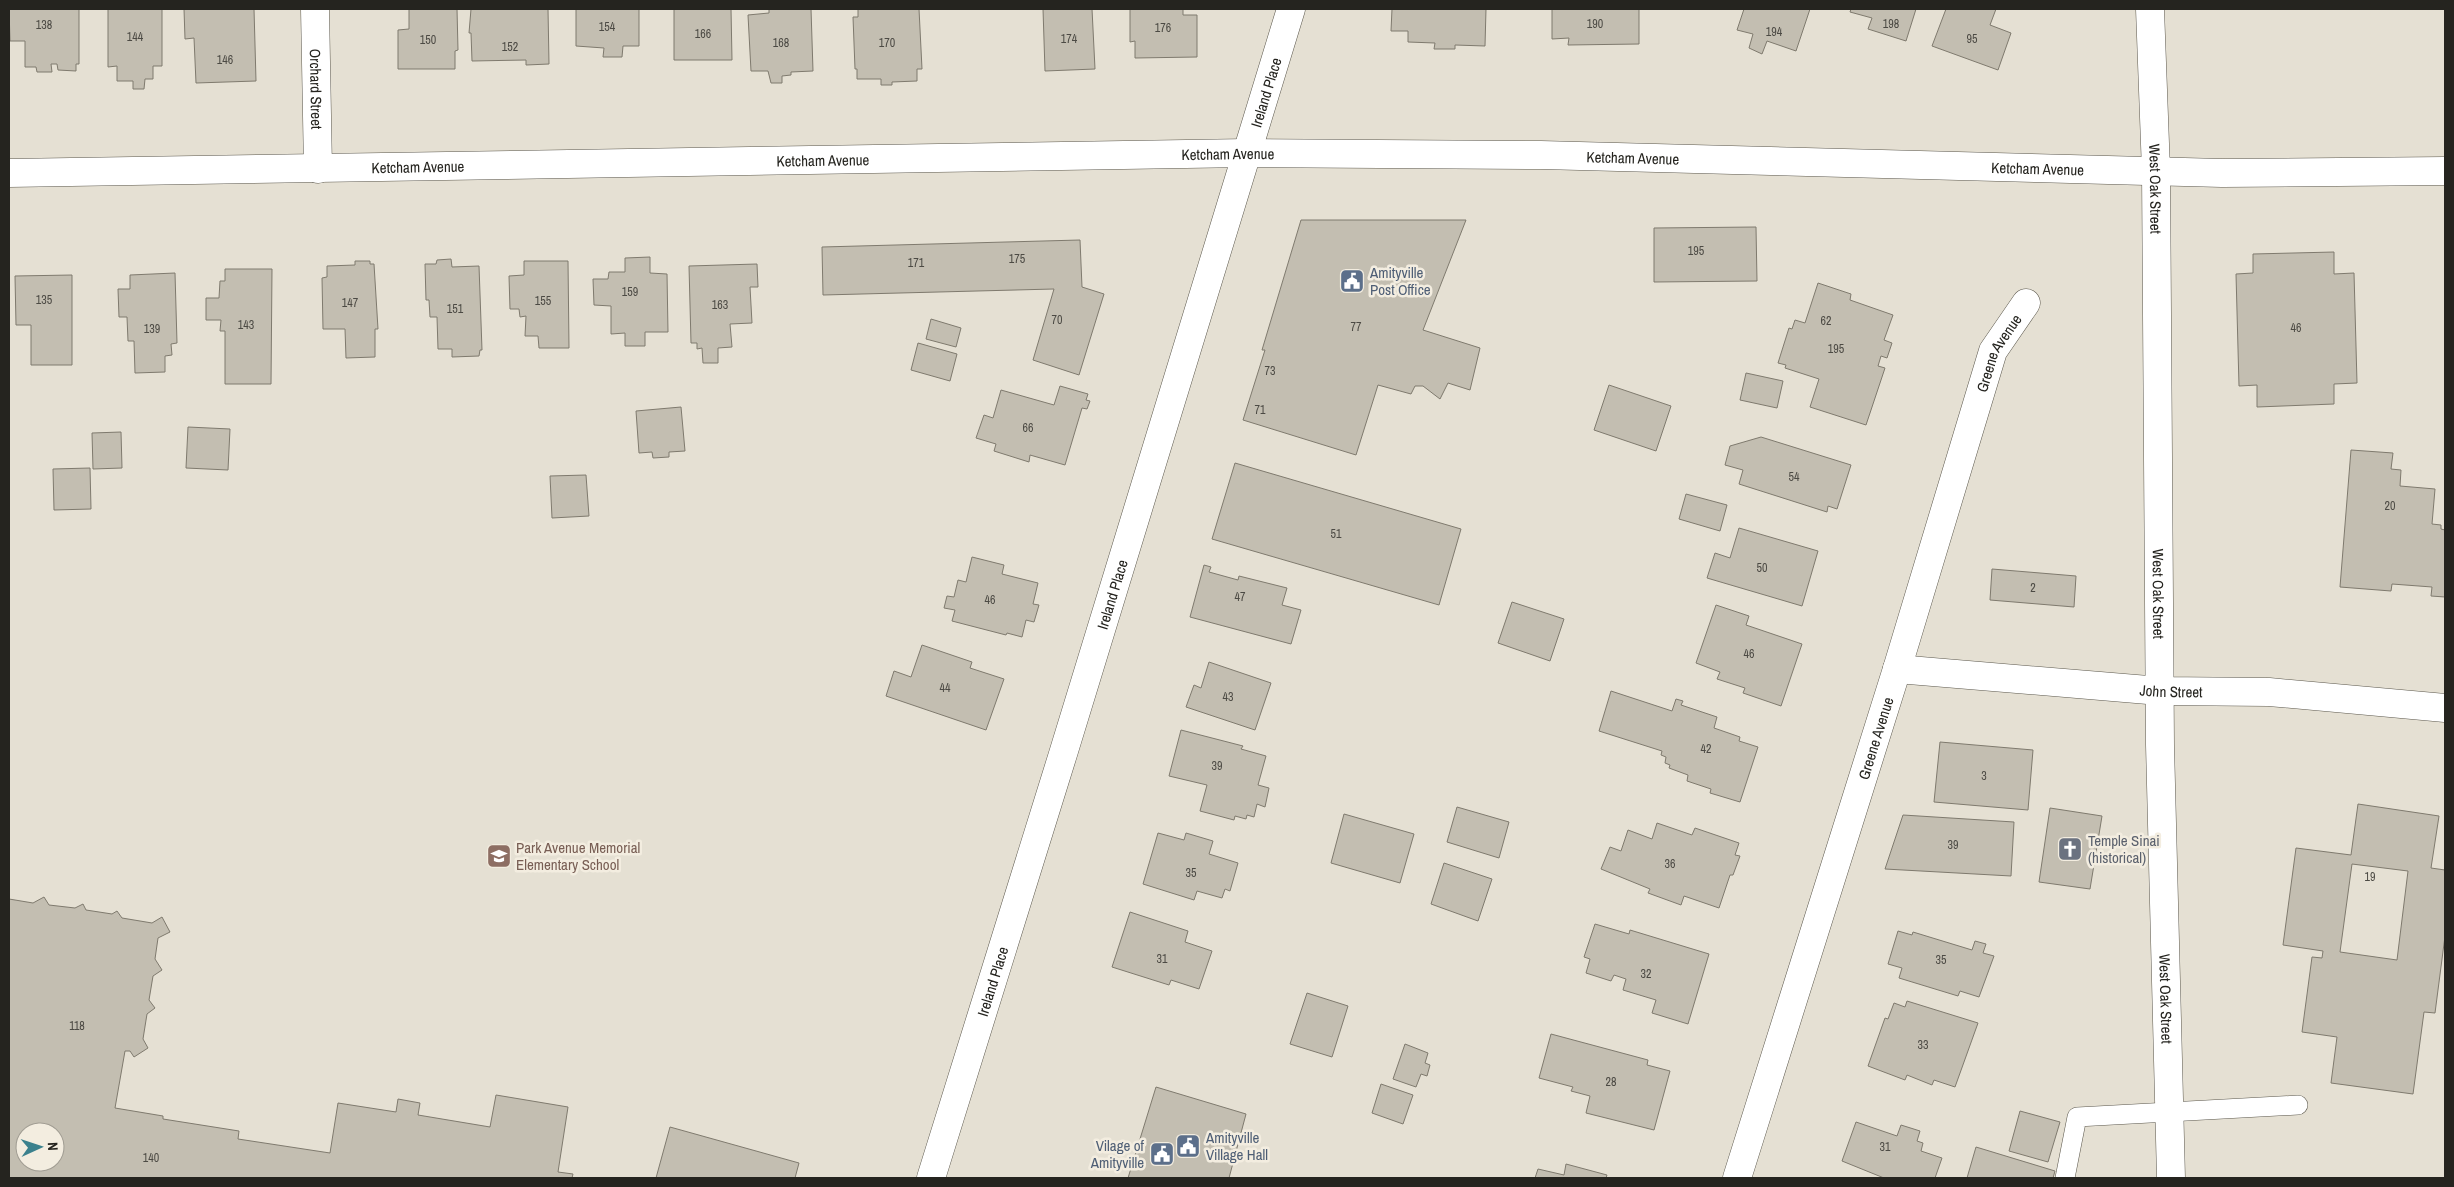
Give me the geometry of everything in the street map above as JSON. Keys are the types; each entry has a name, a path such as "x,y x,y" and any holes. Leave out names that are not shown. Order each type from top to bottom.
{"street":[{"name":"Orchard Street","path":"315,9 318,169"},
{"name":"Ireland Place","path":"931,1178 1291,9"},
{"name":"West Oak Street","path":"2150,9 2156,171 2160,691 2167,1111 2170,1178"},
{"name":"Ketcham Avenue","path":"9,173 1247,153 1541,155 2238,173 2445,171"},
{"name":"Greene Avenue","path":"1737,1178 1897,669 1993,351 2026,304"},
{"name":"John Street","path":"1897,669 2160,691 2270,692 2445,708"}],"lane":[{"path":"2065,1178 2077,1117 2298,1105"}],"building":[{"path":"9,9 79,9 79,64 76,64 76,71 58,70 57,64 51,64 52,72 37,72 36,67 25,67 25,41 10,41"},
{"path":"108,9 162,9 162,66 153,66 153,79 145,79 144,89 133,89 133,81 117,81 117,66 108,67"},
{"path":"184,9 254,9 256,81 196,83 194,38 185,39"},
{"path":"409,9 457,9 458,50 455,51 455,69 398,69 398,30 409,29"},
{"path":"471,9 548,9 549,64 526,65 526,60 472,61 471,33 469,33"},
{"path":"576,9 639,9 639,46 623,46 622,57 603,57 604,48 576,46"},
{"path":"674,9 731,9 732,60 674,60"},
{"path":"769,9 811,9 813,71 791,72 791,75 782,76 782,83 771,83 768,71 751,71 748,15 769,13"},
{"path":"858,9 919,9 922,69 917,69 917,81 892,82 892,85 881,85 881,79 857,79 853,17 858,17"},
{"path":"1043,9 1092,9 1095,69 1045,71"},
{"path":"1130,9 1183,9 1183,15 1197,15 1197,57 1135,58 1135,41 1130,42"},
{"path":"1392,9 1486,9 1485,46 1455,45 1455,49 1434,49 1435,43 1408,42 1408,31 1391,31"},
{"path":"1552,9 1639,9 1639,44 1568,45 1569,38 1552,39"},
{"path":"1744,9 1810,9 1796,51 1767,41 1762,54 1749,48 1753,34 1737,30"},
{"path":"1851,9 1916,9 1906,41 1868,29 1872,18 1850,12"},
{"path":"1946,9 1996,9 1990,25 2011,33 1998,70 1932,46"},
{"path":"1301,220 1466,220 1423,330 1480,348 1470,390 1448,383 1440,399 1423,386 1415,386 1411,394 1378,385 1356,455 1243,420 1265,350 1262,350"},
{"path":"1756,227 1757,281 1654,282 1654,228"},
{"path":"1080,240 1082,287 1104,294 1079,375 1033,360 1054,289 823,295 822,247"},
{"path":"2334,252 2334,274 2354,273 2357,383 2334,384 2334,404 2257,407 2257,385 2239,386 2236,274 2253,273 2253,254"},
{"path":"650,257 650,273 667,274 668,332 645,332 645,346 625,346 625,333 611,334 611,306 594,305 593,279 608,279 609,272 625,272 625,258"},
{"path":"451,259 452,267 479,266 482,350 480,350 479,356 452,357 452,349 438,349 437,317 430,317 429,300 426,300 425,264 436,264 437,260"},
{"path":"355,261 370,261 370,264 374,264 378,329 375,329 375,357 346,358 345,329 323,329 322,278 327,277 327,266 355,265"},
{"path":"524,261 568,261 569,348 539,348 538,336 525,336 526,316 520,317 519,309 510,309 509,276 524,275"},
{"path":"757,264 758,287 750,287 752,323 730,324 732,347 718,348 718,363 703,363 702,348 697,349 697,343 691,343 689,266"},
{"path":"225,269 272,269 271,384 225,384 225,331 220,331 221,320 206,320 206,298 219,298 220,281 225,281"},
{"path":"175,273 177,343 171,344 172,355 165,356 165,372 135,373 134,341 128,341 127,317 119,317 118,289 130,289 130,275"},
{"path":"72,275 72,365 31,365 31,325 16,325 15,276"},
{"path":"1818,283 1851,294 1850,300 1893,315 1884,340 1892,343 1887,358 1881,356 1878,366 1885,368 1866,425 1810,407 1819,379 1785,368 1786,365 1778,363 1789,328 1792,329 1795,320 1805,323"},
{"path":"931,319 961,328 956,347 926,339"},
{"path":"918,343 957,354 950,381 911,370"},
{"path":"1746,373 1783,381 1777,408 1740,400"},
{"path":"1609,385 1671,406 1656,451 1594,430"},
{"path":"1060,386 1088,394 1086,400 1090,401 1087,409 1082,408 1065,465 1030,455 1029,462 994,451 996,444 976,438 984,415 993,418 1001,390 1054,405"},
{"path":"681,407 685,451 669,452 669,457 653,458 652,452 639,453 636,411"},
{"path":"188,427 230,429 228,470 186,468"},
{"path":"121,432 122,468 93,469 92,433"},
{"path":"1761,437 1851,465 1837,509 1828,506 1827,512 1739,484 1743,470 1725,465 1730,446"},
{"path":"2351,450 2393,453 2391,469 2401,470 2400,486 2435,489 2432,524 2441,525 2441,529 2445,530 2445,597 2431,596 2432,587 2392,584 2391,591 2340,587"},
{"path":"1235,463 1461,529 1439,605 1212,539"},
{"path":"90,468 91,509 54,510 53,469"},
{"path":"586,475 589,516 552,518 550,476"},
{"path":"1686,494 1727,505 1720,531 1679,519"},
{"path":"1739,528 1818,551 1802,606 1707,578 1715,553 1730,558"},
{"path":"972,557 1004,565 1002,574 1038,583 1033,604 1039,605 1034,622 1026,620 1022,637 1007,633 1006,635 952,621 955,610 944,608 947,596 954,597 958,580 966,582"},
{"path":"1204,565 1211,567 1209,572 1238,580 1239,576 1287,588 1282,605 1301,610 1291,644 1190,617"},
{"path":"1992,569 2076,576 2074,607 1990,600"},
{"path":"1512,602 1564,619 1550,661 1498,643"},
{"path":"1716,605 1749,616 1746,625 1802,644 1781,706 1743,693 1745,688 1717,679 1720,672 1696,663"},
{"path":"922,645 972,662 970,668 1004,679 986,730 886,696 894,671 911,677"},
{"path":"1209,662 1271,683 1255,730 1186,707 1194,685 1201,688"},
{"path":"1611,691 1672,711 1676,699 1683,701 1681,705 1717,717 1714,728 1740,737 1739,741 1758,747 1740,802 1710,793 1711,789 1687,781 1688,775 1669,768 1670,765 1665,763 1666,757 1661,755 1662,751 1599,731"},
{"path":"1181,730 1243,746 1241,749 1266,756 1258,785 1269,788 1265,807 1257,804 1254,817 1247,815 1246,819 1235,816 1234,820 1200,811 1207,785 1169,776"},
{"path":"1940,742 2033,750 2028,810 1934,802"},
{"path":"2358,804 2439,816 2431,868 2445,870 2445,936 2435,1013 2424,1012 2413,1094 2331,1083 2337,1037 2302,1032 2312,957 2322,958 2323,951 2283,945 2296,848 2351,855","holes":["2352,864 2408,871 2397,960 2340,952"]},
{"path":"1457,807 1509,822 1499,858 1447,842"},
{"name":"Temple Sinai (historical)","path":"2050,808 2102,816 2090,889 2039,882"},
{"path":"1344,814 1414,834 1400,883 1331,863"},
{"path":"1903,815 2014,822 2011,876 1885,869"},
{"path":"1657,823 1692,835 1695,828 1739,843 1735,855 1740,856 1733,875 1730,875 1719,908 1684,896 1681,905 1648,893 1650,889 1601,869 1610,847 1621,851 1628,830 1652,839"},
{"path":"1158,833 1184,840 1186,833 1213,841 1209,854 1238,863 1230,891 1225,889 1222,898 1197,891 1194,900 1143,884"},
{"path":"1444,863 1492,879 1478,921 1431,904"},
{"path":"44,897 49,905 75,908 83,904 86,910 112,914 117,911 122,918 152,923 162,917 170,932 158,938 155,959 162,970 153,976 149,1000 155,1008 147,1014 143,1039 148,1048 134,1057 130,1051 125,1051 115,1108 163,1116 163,1119 239,1131 238,1139 330,1153 338,1103 396,1112 398,1099 420,1103 418,1115 490,1127 496,1095 568,1107 558,1172 573,1174 572,1178 9,1178 9,899 33,903"},
{"path":"1130,912 1188,931 1185,942 1212,951 1199,989 1171,980 1169,985 1112,967"},
{"path":"1595,924 1629,934 1630,930 1709,954 1688,1024 1652,1013 1656,1000 1623,990 1626,979 1614,975 1611,981 1586,973 1590,959 1584,957"},
{"path":"1898,931 1912,935 1913,932 1972,950 1975,941 1986,944 1983,953 1994,956 1979,997 1960,991 1958,996 1899,978 1902,968 1888,964"},
{"path":"1307,993 1348,1006 1332,1057 1290,1044"},
{"path":"1907,1001 1978,1023 1955,1087 1934,1080 1932,1085 1907,1075 1905,1080 1868,1066 1885,1018 1888,1019 1894,1003 1905,1007"},
{"path":"1551,1034 1648,1060 1647,1065 1670,1071 1654,1130 1586,1113 1590,1096 1571,1091 1573,1087 1539,1078"},
{"path":"1405,1044 1428,1053 1425,1063 1430,1065 1427,1076 1421,1074 1416,1087 1393,1079"},
{"path":"1381,1084 1413,1095 1403,1124 1372,1113"},
{"name":"Amityville Village Hall","path":"1156,1087 1246,1114 1229,1178 1128,1178"},
{"path":"2020,1111 2060,1122 2048,1162 2009,1151"},
{"path":"1856,1122 1897,1136 1901,1125 1920,1131 1917,1141 1923,1143 1921,1151 1942,1158 1935,1178 1884,1178 1842,1161"},
{"path":"670,1127 799,1163 795,1178 656,1178"},
{"path":"1976,1147 2055,1171 2053,1178 1967,1178"},
{"path":"1566,1164 1607,1175 1606,1178 1535,1178 1538,1169 1564,1175"}],"place":[{"name":"Amityville Post Office","path":"1352,281"},
{"name":"Temple Sinai (historical)","path":"2070,849"},
{"name":"Park Avenue Memorial Elementary School","path":"499,856"},
{"name":"Amityville Village Hall","path":"1188,1146"},
{"name":"Vilage of Amityville","path":"1162,1154"}]}
